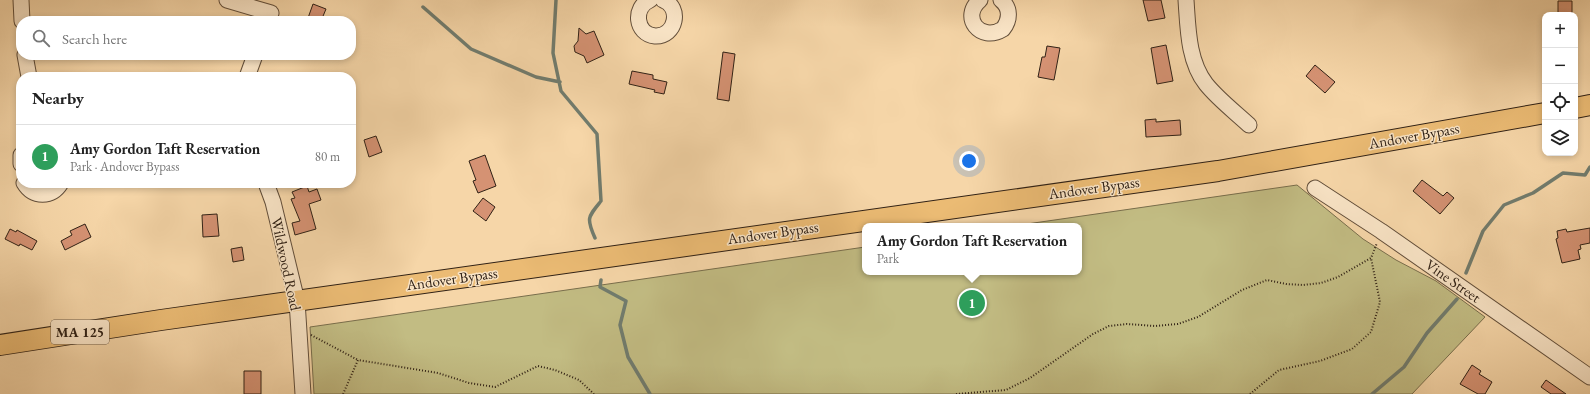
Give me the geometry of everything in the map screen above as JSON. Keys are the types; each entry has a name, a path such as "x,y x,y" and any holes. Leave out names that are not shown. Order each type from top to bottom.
{"main road":[{"path":"1578,107 1590,105"},
{"name":"Andover Bypass","path":"0,345 297,301 1218,171 1542,114"}],"street":[{"path":"20,0 22,16"},
{"path":"227,0 272,11"},
{"path":"650,0 643,4 640,9 639,21 645,32 656,36 668,32 674,22 674,10 663,0"},
{"path":"980,0 973,8 972,20 979,30 991,34 1003,29 1009,18 1007,6 1001,0"},
{"path":"1186,0 1189,36 1197,67 1206,84 1249,125"},
{"path":"26,60 28,72"},
{"path":"249,72 253,60"},
{"path":"27,188 40,194 53,191 56,188"},
{"name":"Wildwood Road","path":"268,188 273,202 297,301 303,394"},
{"name":"Vine Street","path":"1315,188 1381,231 1590,377"}],"path":[{"path":"1250,394 1279,370 1320,361 1352,349 1371,332 1380,302 1371,258 1381,231"},
{"path":"956,394 1006,390 1030,378 1093,334 1109,326 1127,324 1155,326 1178,324 1198,317 1242,290 1267,280 1292,284 1321,283 1338,277 1371,258"},
{"path":"299,326 319,340 358,360 438,373 469,383 495,387 538,366 555,370 579,380 594,394"},
{"path":"343,394 358,360"}],"shaded area":[{"path":"1297,185 1363,239 1396,260 1436,281 1485,317 1412,394 314,394 310,327 862,247 862,275 1082,275 1082,223 1034,223"}],"building":[{"path":"1143,0 1161,0 1165,18 1148,21"},
{"path":"1558,1 1572,1 1572,12 1558,12"},
{"path":"313,4 326,9 323,16 309,16"},
{"path":"579,28 586,34 594,31 604,55 587,63 584,56 575,52 574,46 578,41"},
{"path":"1166,45 1173,81 1157,84 1151,48"},
{"path":"1047,46 1060,48 1054,80 1038,77 1042,57 1045,57"},
{"path":"723,52 735,54 729,101 717,99"},
{"path":"1315,65 1335,82 1325,93 1306,76"},
{"path":"632,71 653,75 653,79 667,82 664,94 654,92 655,90 629,84"},
{"path":"1156,119 1156,122 1180,120 1181,135 1146,137 1145,120"},
{"path":"376,136 382,152 369,157 364,140"},
{"path":"485,155 496,186 478,193 473,181 476,180 469,161"},
{"path":"1422,180 1443,196 1447,192 1454,198 1440,214 1413,191"},
{"path":"302,188 308,188 309,192 317,189 321,200 309,204 316,229 295,235 292,223 300,221 291,199 295,198 292,192"},
{"path":"483,198 495,207 486,221 473,211"},
{"path":"217,214 219,236 203,237 202,215"},
{"path":"85,224 91,237 65,250 61,241 72,235 70,231"},
{"path":"1590,228 1590,243 1580,245 1581,249 1578,250 1580,259 1562,263 1556,239 1558,238 1557,231 1566,229 1567,232"},
{"path":"10,229 16,232 17,230 37,241 32,250 20,244 19,246 5,239"},
{"path":"242,247 244,260 233,262 231,249"},
{"path":"1472,365 1481,371 1479,374 1492,382 1485,394 1478,394 1460,384"},
{"path":"244,371 261,371 261,394 244,394"},
{"path":"1546,380 1566,394 1551,394 1541,387"}],"waterway":[{"path":"556,0 553,53 561,91 597,134 601,201 591,214 590,218 590,226 595,238"},
{"path":"423,7 471,49 536,77 560,82"},
{"path":"1466,273 1483,231 1504,205 1533,193 1563,173 1585,175 1590,167"},
{"path":"601,280 600,287 626,301 620,325 628,357 650,394"},
{"path":"1372,394 1404,367 1427,333 1457,299"}],"place":[{"name":"Amy Gordon Taft Reservation","path":"972,303"}]}
